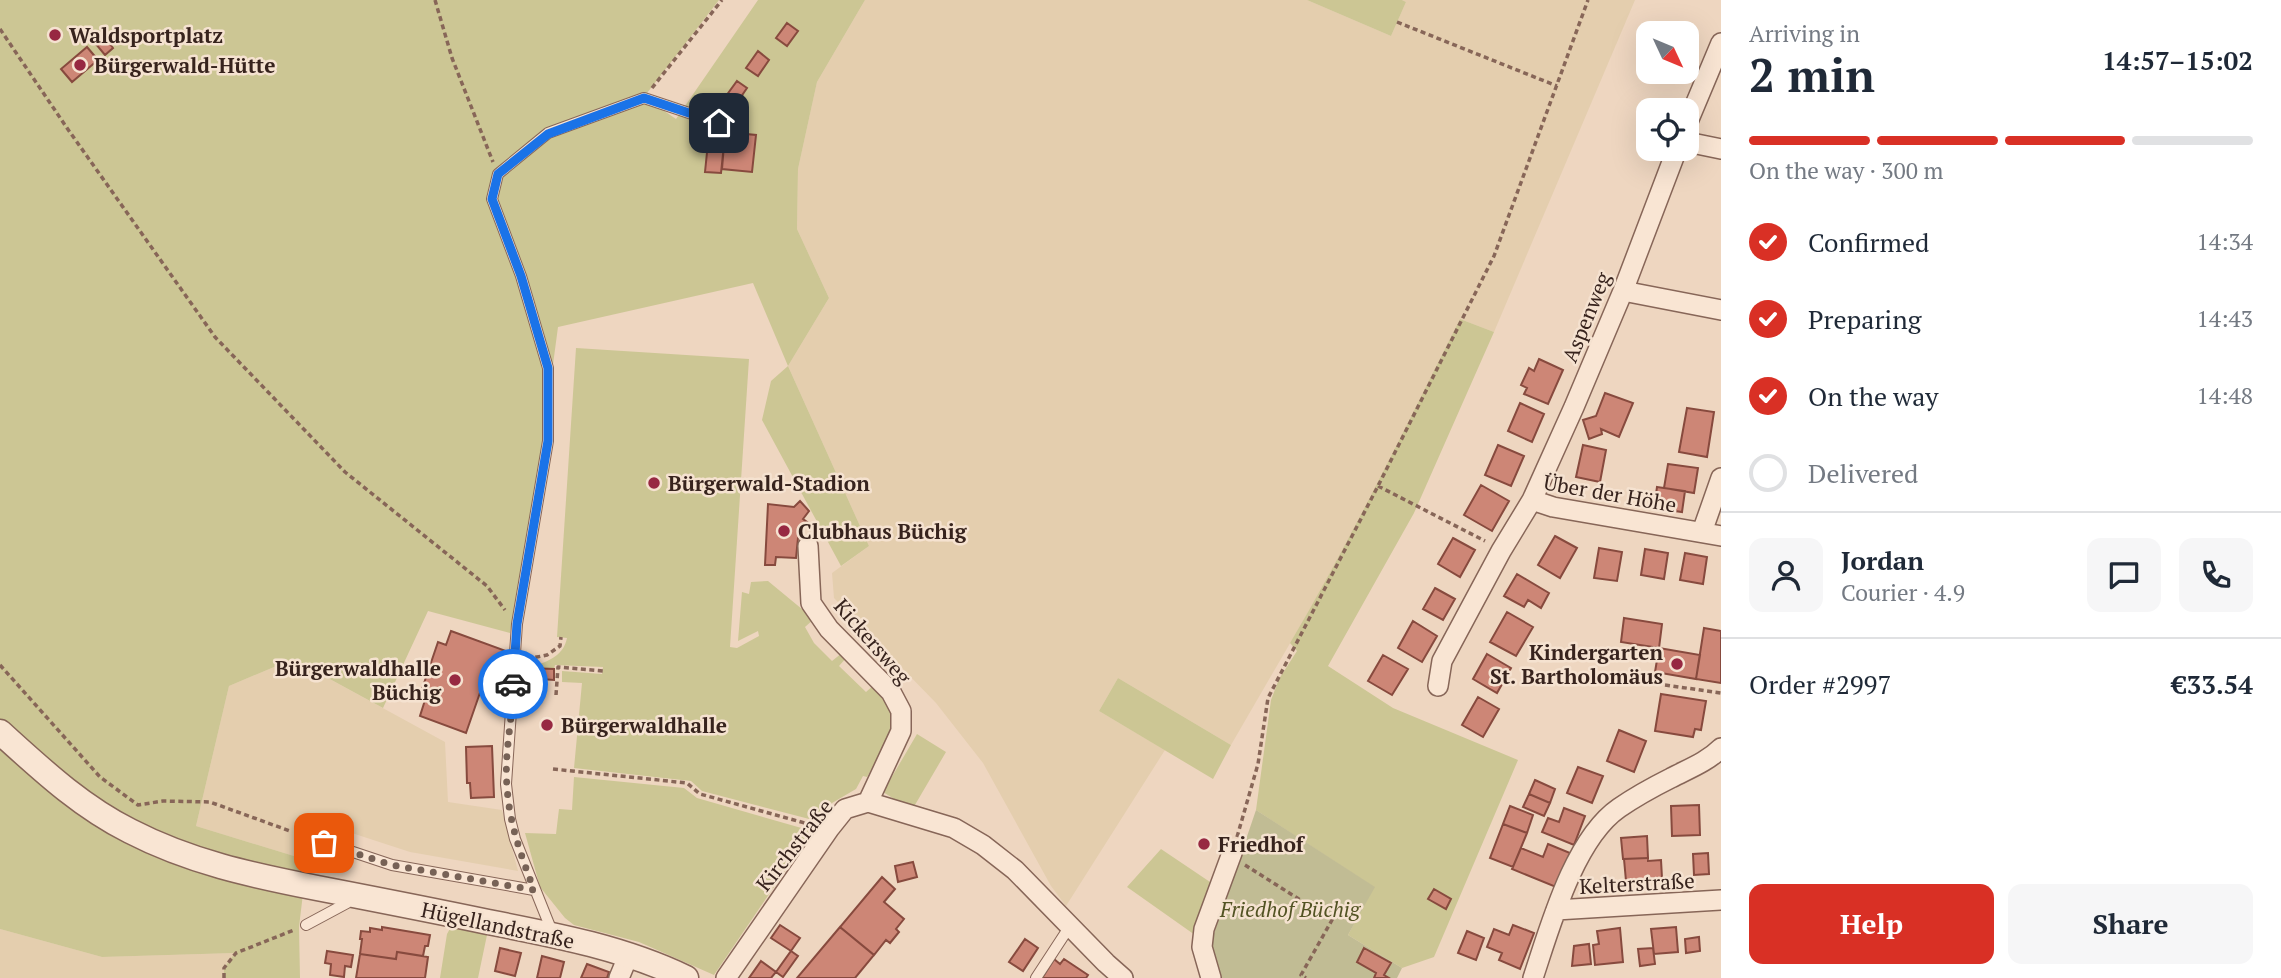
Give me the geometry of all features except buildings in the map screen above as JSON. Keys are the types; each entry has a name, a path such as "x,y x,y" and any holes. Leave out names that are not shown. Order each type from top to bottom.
{"street":[{"path":"1698,98 1721,43"},
{"path":"1699,144 1721,149"},
{"name":"Aspenweg","path":"1532,500 1623,290 1672,161"},
{"path":"1623,290 1721,310"},
{"path":"1711,534 1721,478"},
{"name":"Über der Höhe","path":"1438,686 1442,661 1501,551 1532,500 1566,509 1711,534"},
{"name":"Kickersweg","path":"808,546 811,603 829,629 891,692 901,711 901,731 868,802"},
{"name":"Hügellandstraße","path":"0,732 61,787 99,814 131,832 179,852 236,872 553,934 629,954 686,978"},
{"path":"1533,978 1573,869 1597,830 1617,809 1703,762 1721,748"},
{"name":"Kirchstraße","path":"726,978 845,809 868,802 954,828 983,845 1015,870 1123,978"},
{"path":"1211,978 1202,947 1204,929 1231,855"},
{"name":"Kelterstraße","path":"1556,910 1721,900"},
{"path":"619,978 629,954"}],"lane":[{"path":"553,934 515,839 506,784 517,624 548,441 548,368 521,276 492,199 498,174 548,134 644,98 719,123"},
{"path":"302,835 392,865 534,890"},
{"path":"306,925 347,903 350,894"},
{"path":"1036,978 1070,926"}],"path":[{"path":"435,0 452,58 498,174"},
{"path":"644,98 722,0"},
{"path":"1306,978 1301,975 1332,920 1231,855 1258,764 1268,698 1494,256 1588,0"},
{"path":"1397,22 1557,86"},
{"path":"0,29 215,337 345,472 487,586 517,624"},
{"path":"1378,486 1501,551"},
{"path":"514,659 548,655 560,646 561,637"},
{"path":"0,664 100,776 138,805 163,801 210,802 302,835"},
{"path":"556,695 558,667 603,671"},
{"path":"1665,685 1721,693"},
{"path":"553,769 687,783 701,794 829,829"},
{"path":"224,978 223,968 236,953 306,925"}],"shaded area":[{"path":"0,0 719,0 644,97 676,119 758,0 865,0 817,82 798,169 797,229 829,298 788,366 753,283 558,327 542,447 510,633 428,611 383,708 293,659 229,686 196,826 307,860 299,927 300,978 224,978 224,968 235,953 102,957 0,929"},
{"path":"865,0 1307,0 1391,36 1406,2 1402,0 1635,0 1494,332 1460,319 1372,495 1231,745 1118,678 1099,711 1165,750 1066,906 1051,886 983,763 936,703 834,598 832,573 869,546 788,366 829,298 797,229 798,169 817,82"},
{"path":"1307,0 1402,0 1406,2 1391,36"},
{"path":"1460,319 1494,332 1414,513 1328,666 1393,708 1518,760 1434,957 1402,968 1348,935 1374,887 1256,810 1271,700 1279,679 1297,651 1290,643 1357,523"},
{"path":"576,348 749,359 730,647 737,648 759,636 758,631 738,641 742,592 749,594 751,582 768,581 814,619 805,627 814,643 832,661 842,653 847,657 839,666 866,692 875,684 887,699 892,711 893,721 888,740 867,777 863,776 856,789 832,803 817,821 702,791 691,781 574,768 582,683 562,682 562,671 602,674 603,667 555,665 554,669 528,668 557,655 567,638 557,637"},
{"path":"788,366 869,546 841,566 762,420 771,381"},
{"path":"293,659 445,742 448,802 502,810 518,871 410,852 315,821 305,852 307,860 196,826 229,686"},
{"path":"1118,678 1231,745 1213,779 1099,711"},
{"path":"917,734 946,752 912,810 883,792"},
{"path":"574,777 684,788 697,798 812,831 714,975 639,942 574,925 540,887 525,833 556,834 559,809 572,810"},
{"path":"1161,849 1213,884 1195,935 1127,887"},
{"path":"452,925 487,935 478,978 440,978 447,934"},
{"path":"0,929 102,957 236,953 224,968 224,978 0,978"}],"green space":[{"name":"Friedhof Büchig","path":"1256,810 1375,887 1348,935 1402,968 1397,978 1222,978 1209,948"}],"way so far":[{"path":"324,843 392,865 534,890 515,839 506,784 513,684"}],"place":[{"name":"Waldsportplatz","path":"55,35"},
{"name":"Bürgerwald-Hütte","path":"80,65"},
{"name":"Bürgerwald-Stadion","path":"654,483"},
{"name":"Clubhaus Büchig","path":"784,531"},
{"name":"Kindergarten St. Bartholomäus","path":"1677,664"},
{"name":"Bürgerwaldhalle Büchig","path":"455,680"},
{"name":"Bürgerwaldhalle","path":"547,725"},
{"name":"Friedhof","path":"1204,844"}],"route":[{"path":"513,684 517,624 548,441 548,368 521,276 492,199 498,174 548,134 644,98 719,123"}]}
